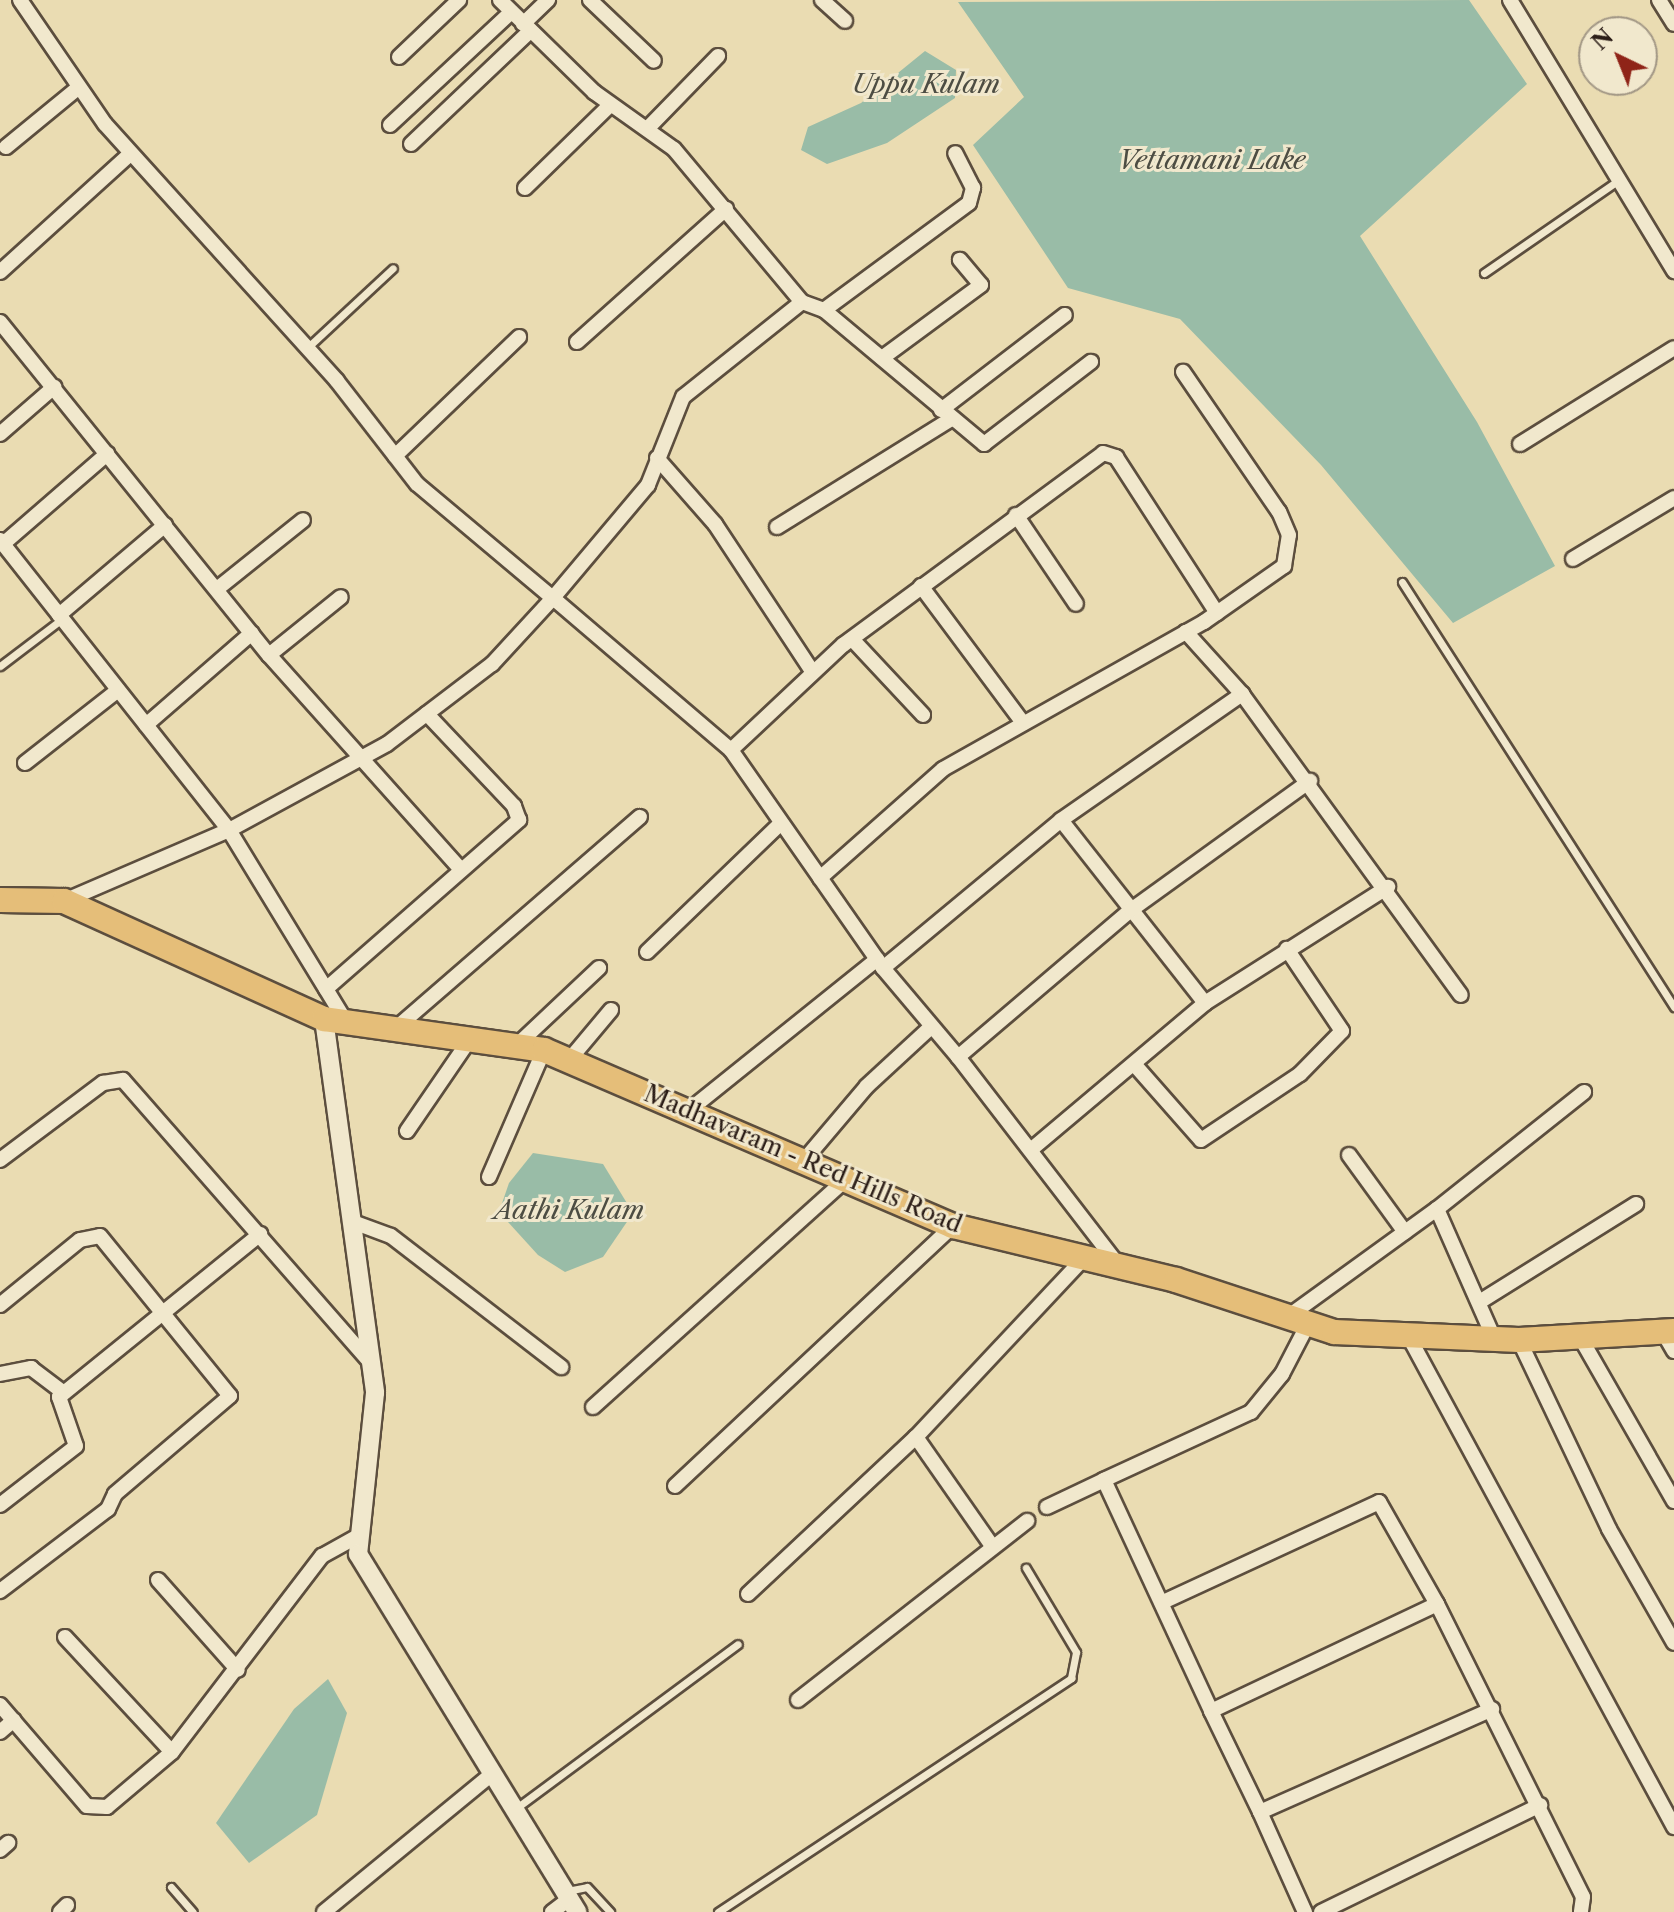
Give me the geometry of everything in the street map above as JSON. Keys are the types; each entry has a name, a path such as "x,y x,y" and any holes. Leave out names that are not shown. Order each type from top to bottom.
{"main road":[{"name":"Madhavaram - Red Hills Road","path":"0,900 64,901 335,1020 544,1050 687,1112 806,1158 953,1226 1082,1260 1119,1266 1334,1332 1410,1339 1670,1338"}],"street":[{"path":"20,0 79,87 130,154 307,348 417,484 731,750 880,964 1033,1148 1119,1266"},
{"path":"399,57 459,0"},
{"path":"500,0 610,105 647,129 726,209 802,302 824,310 984,444 1091,362"},
{"path":"411,144 526,27 548,0"},
{"path":"590,0 654,61"},
{"path":"822,0 845,21"},
{"path":"1510,0 1673,267"},
{"path":"1659,0 1674,24"},
{"path":"390,125 511,12"},
{"path":"647,129 718,56"},
{"path":"6,147 79,87"},
{"path":"525,188 610,105"},
{"path":"824,310 969,203 973,188 955,153"},
{"path":"0,272 130,154"},
{"path":"577,342 726,209"},
{"path":"882,358 981,285 960,260"},
{"path":"64,901 229,830 362,758 427,714 492,664 553,598 648,485 675,410 696,383 802,302"},
{"path":"777,527 946,414 1065,315"},
{"path":"0,322 269,655 461,870"},
{"path":"395,456 519,337"},
{"path":"1520,444 1674,348"},
{"path":"820,878 943,769 1186,632 1284,566 1289,535 1183,372"},
{"path":"0,434 54,387"},
{"path":"731,750 812,671 1095,456 1111,453 1217,613"},
{"path":"107,454 2,542 229,830 326,989 335,1020 353,1222 372,1365 358,1536 365,1574 570,1901 552,1912"},
{"path":"657,458 715,524 812,671"},
{"path":"1573,559 1674,498"},
{"path":"1016,515 1076,604"},
{"path":"217,589 303,520"},
{"path":"60,617 165,525"},
{"path":"921,586 1023,723"},
{"path":"269,655 341,597"},
{"path":"1186,632 1242,694 1310,781 1388,887 1461,995"},
{"path":"146,725 252,633"},
{"path":"852,639 923,715"},
{"path":"25,763 118,690"},
{"path":"687,1112 1061,820 1242,694"},
{"path":"326,989 461,870 518,814 427,714"},
{"path":"958,1057 1131,910 1310,781"},
{"path":"395,1029 640,817"},
{"path":"1061,820 1205,1003"},
{"path":"647,952 781,823"},
{"path":"1033,1148 1205,1003 1388,887"},
{"path":"1134,1064 1201,1140 1300,1074 1342,1031 1287,949"},
{"path":"516,1046 599,968"},
{"path":"570,1059 611,1010"},
{"path":"806,1158 867,1086 931,1027"},
{"path":"407,1131 470,1039"},
{"path":"489,1177 544,1050"},
{"path":"0,1160 103,1083 123,1080 372,1365"},
{"path":"1047,1507 1251,1412 1282,1374 1299,1319 1584,1092"},
{"path":"1349,1155 1405,1232"},
{"path":"593,1407 847,1178"},
{"path":"1481,1301 1636,1204"},
{"path":"1437,1209 1481,1301 1506,1339 1674,1643"},
{"path":"353,1222 391,1236 561,1367"},
{"path":"675,1486 953,1226"},
{"path":"0,1305 89,1234 108,1244 229,1387 226,1405 0,1591"},
{"path":"0,1505 76,1446 56,1402 64,1393 260,1234"},
{"path":"748,1594 916,1437 1082,1260"},
{"path":"1580,1337 1674,1501"},
{"path":"1410,1339 1674,1827"},
{"path":"0,1374 31,1368 64,1393"},
{"path":"916,1437 992,1546"},
{"path":"1104,1480 1305,1912"},
{"path":"1163,1602 1379,1502 1437,1604 1540,1805 1583,1897 1581,1912"},
{"path":"798,1700 1027,1521"},
{"path":"0,1705 91,1808 116,1801 172,1752 238,1670 322,1556 358,1536"},
{"path":"158,1580 238,1670"},
{"path":"1211,1711 1437,1604"},
{"path":"65,1637 172,1752"},
{"path":"1260,1812 1492,1709"},
{"path":"0,1732 14,1720"},
{"path":"324,1912 491,1775"},
{"path":"1321,1912 1540,1805"}],"lane":[{"path":"1484,273 1619,180"},
{"path":"307,348 393,268"},
{"path":"1402,582 1674,1007"},
{"path":"0,666 60,617"},
{"path":"718,1912 1071,1678 1076,1652 1026,1568"},
{"path":"513,1810 738,1644"},
{"path":"171,1887 193,1912"},
{"path":"570,1901 587,1887 610,1912"}],"water":[{"name":"Vettamani Lake","path":"1469,0 1527,84 1360,236 1477,422 1555,566 1453,623 1321,465 1180,319 1068,288 973,145 1024,97 958,2"},
{"name":"Uppu Kulam","path":"925,51 956,70 955,98 887,143 827,164 801,150 808,127 861,103"},
{"name":"Aathi Kulam","path":"533,1153 603,1164 633,1213 603,1257 565,1272 538,1255 499,1212 509,1183"},
{"path":"328,1679 347,1713 317,1815 249,1863 216,1823 294,1709"}]}
